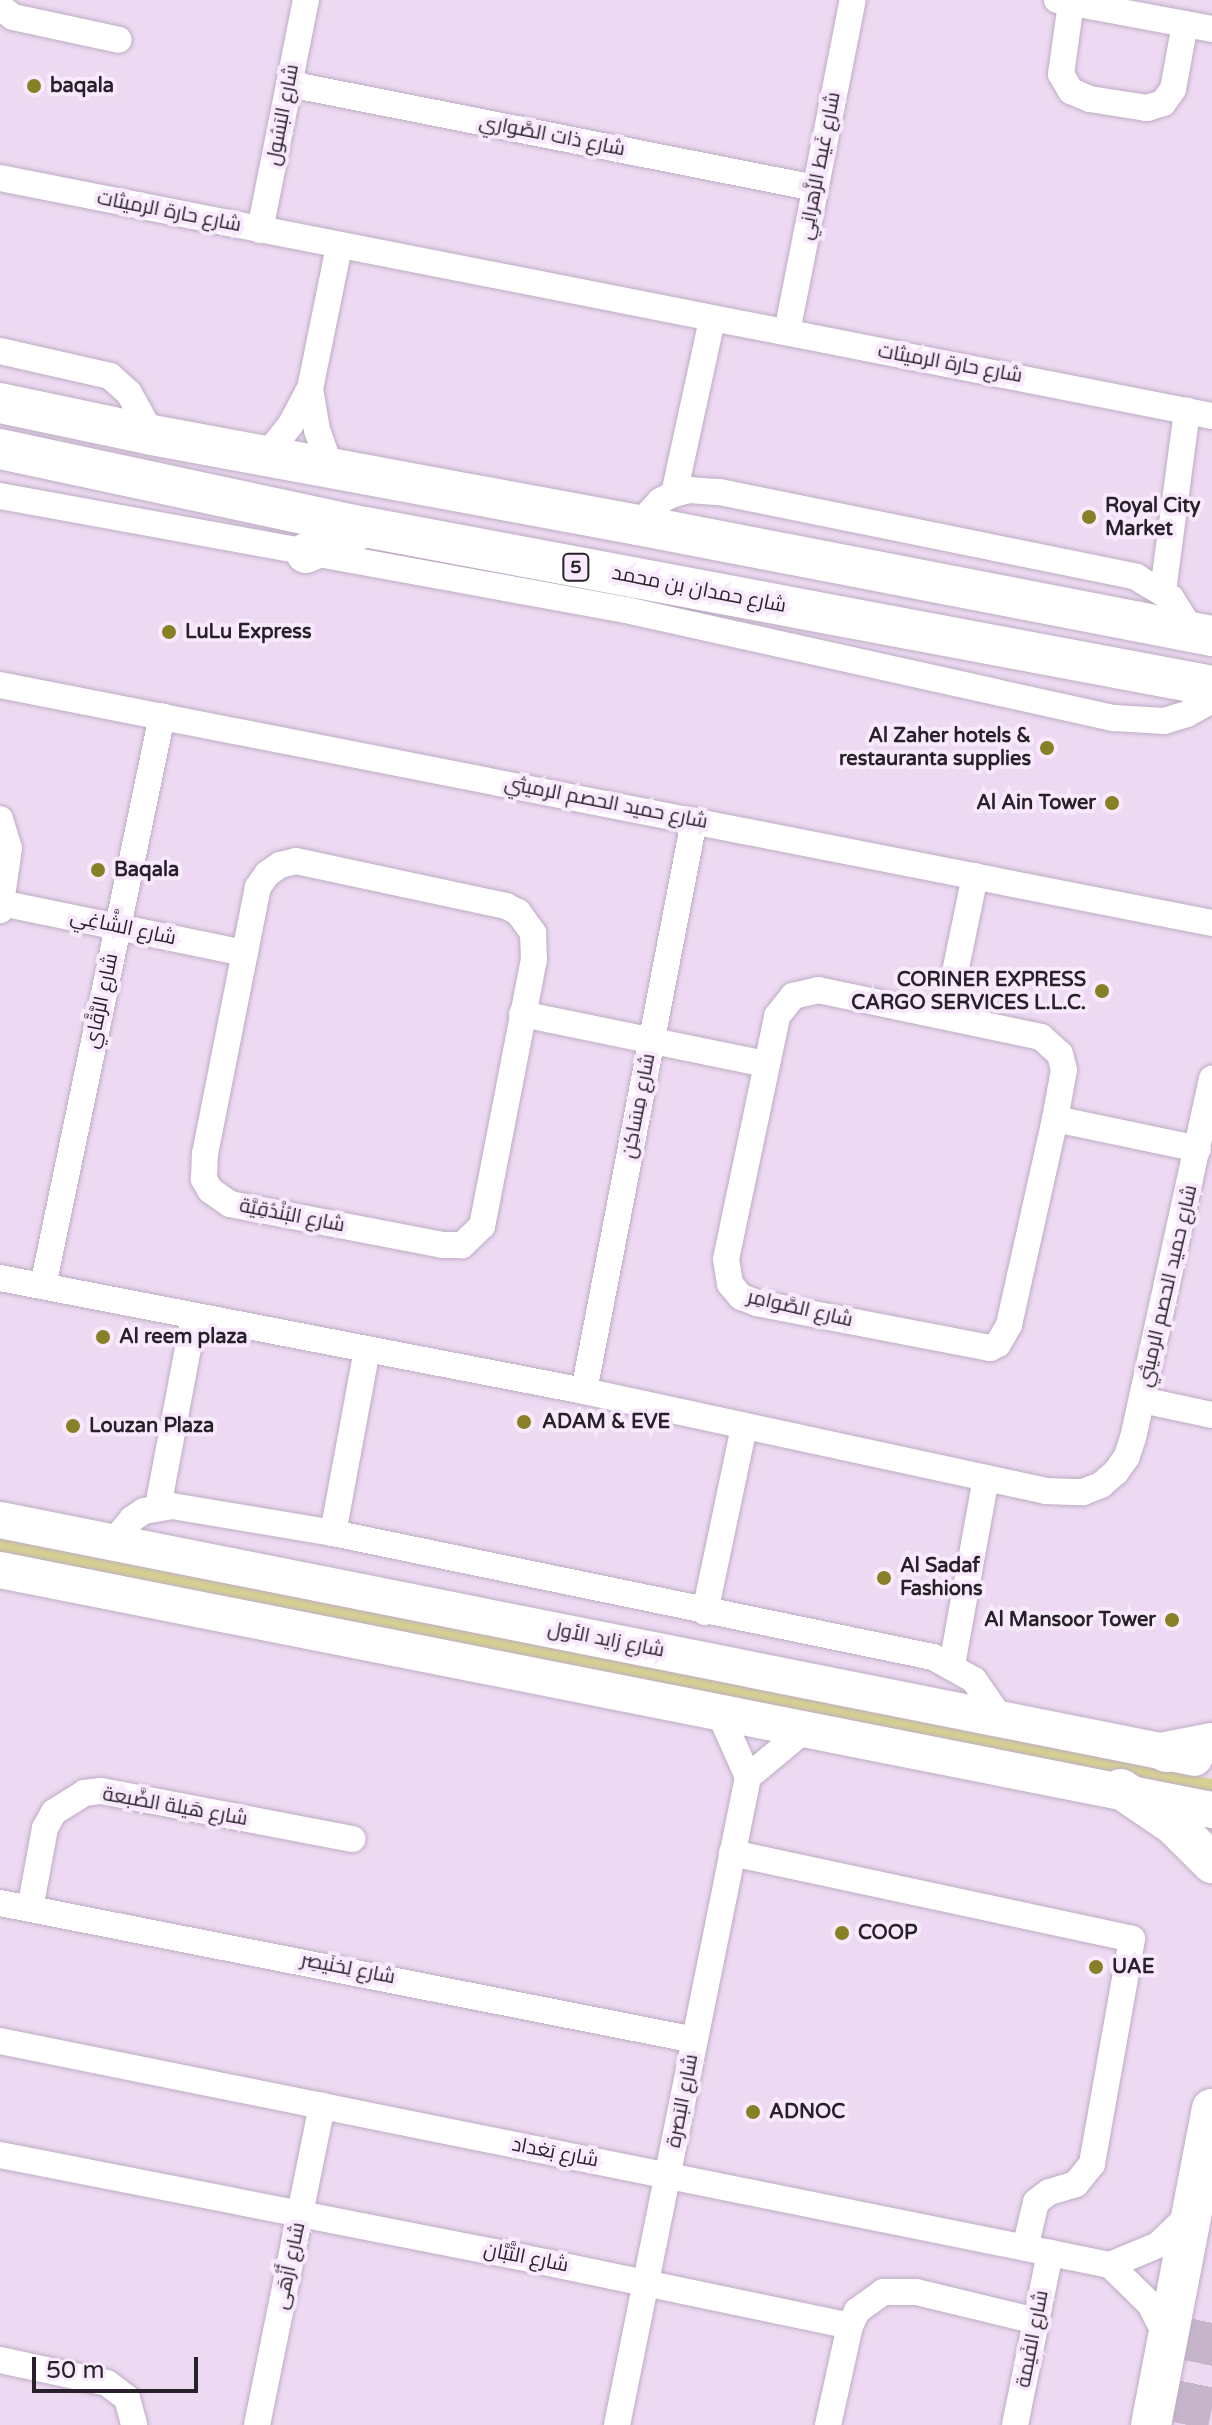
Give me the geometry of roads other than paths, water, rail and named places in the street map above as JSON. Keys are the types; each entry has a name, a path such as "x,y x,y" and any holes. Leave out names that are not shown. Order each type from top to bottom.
{"main road":[{"path":"0,403 152,435 1203,634"},
{"name":"شارع حمدان بن محمد","path":"0,449 365,527 1212,686"},
{"path":"306,553 365,527"},
{"name":"شارع زايد الأول","path":"0,1520 1212,1762"},
{"path":"8,1578 1121,1789 1212,1810"},
{"path":"1166,1752 1212,1743"},
{"path":"1121,1789 1174,1825 1212,1863"},
{"path":"1151,2425 1212,2109"}],"street":[{"name":"شارع البَسُول","path":"260,230 306,0"},
{"name":"شارع غَيط الزَّهرانِي","path":"787,332 853,0"},
{"path":"1185,24 1173,89 1163,103 1147,108 1090,99 1071,91 1061,74 1064,1 1212,29"},
{"path":"0,7 13,17 119,40"},
{"name":"شارع ذات الصَّواري","path":"289,84 815,188"},
{"name":"شارع حارة الرميثات","path":"0,178 1199,413 1163,591"},
{"path":"266,456 291,424 310,389 339,246"},
{"path":"674,494 712,319"},
{"path":"0,351 110,376 129,393 152,435"},
{"path":"310,389 317,430 331,469"},
{"path":"638,525 660,501 674,494 705,489 1136,577 1163,591 1203,634"},
{"path":"0,496 626,610 1139,722 1187,714 1212,700"},
{"name":"شارع حميد الحصم الرميثي","path":"0,685 1212,923"},
{"name":"شارع الرَّقَّاي","path":"43,1286 162,716"},
{"path":"0,819 9,848 1,906"},
{"name":"شارع مِسَاكِن","path":"584,1391 694,821"},
{"name":"شارع البُنْدُقِيَّة","path":"296,861 506,906 527,922 536,946 482,1226 470,1241 443,1245 230,1204 210,1190 203,1167 245,953 258,887 267,874 280,865 296,861"},
{"path":"946,1016 975,876"},
{"name":"شارع الشَّاغِي","path":"1,906 245,953"},
{"name":"شارع الصَّوامِر","path":"818,990 946,1016 1041,1037 1055,1047 1064,1070 1009,1325 998,1344 982,1347 757,1303 735,1291 727,1276 726,1259 777,1016 793,996 818,990"},
{"path":"522,1014 765,1064"},
{"name":"شارع حميد الحصم الرميثي","path":"0,1278 584,1391 1064,1494 1101,1485 1127,1456 1212,1079"},
{"path":"1055,1119 1198,1149"},
{"path":"158,1507 194,1317"},
{"path":"333,1533 367,1349"},
{"name":"شارع حميد الحصم الرميثي","path":"1142,1400 1212,1415"},
{"path":"705,1612 744,1427"},
{"path":"952,1665 986,1478"},
{"path":"113,1542 132,1519 158,1507 187,1507 333,1533 933,1657 952,1665 985,1691 1001,1719"},
{"path":"720,1714 748,1777 803,1731"},
{"name":"شارع البَصرة","path":"617,2425 748,1777"},
{"name":"شارع هَيلة الضَّبعة","path":"30,1909 45,1828 54,1812 84,1793 101,1791 352,1839"},
{"name":"شارع الفَيمة","path":"732,1853 1132,1939 1092,2164 1076,2184 1049,2192 1036,2202 1036,2321 1015,2425"},
{"name":"شارع لِخنَيصِر","path":"0,1903 695,2040"},
{"name":"شارع بَغداد","path":"0,2041 1110,2265"},
{"name":"شارع أَزْهَى","path":"257,2425 322,2106"},
{"name":"شارع التَّبَّان","path":"0,2155 646,2282 850,2326"},
{"path":"1169,2340 1150,2304 1110,2265 1158,2245 1193,2211"},
{"path":"828,2425 850,2326 868,2299 899,2289 1036,2321"},
{"path":"0,2360 107,2383 127,2398 134,2425"}],"tunnel":[{"path":"1187,2425 1212,2306"}],"place":[{"name":"baqala","path":"34,86"},
{"name":"Royal City Market","path":"1089,517"},
{"name":"LuLu Express","path":"169,632"},
{"name":"Al Zaher hotels & restauranta supplies","path":"1047,748"},
{"name":"Al Ain Tower","path":"1112,803"},
{"name":"Baqala","path":"98,870"},
{"name":"CORINER EXPRESS CARGO SERVICES L.L.C.","path":"1102,991"},
{"name":"Al reem plaza","path":"103,1337"},
{"name":"ADAM & EVE","path":"524,1422"},
{"name":"Louzan Plaza","path":"73,1426"},
{"name":"Al Sadaf Fashions","path":"884,1578"},
{"name":"Al Mansoor Tower","path":"1172,1620"},
{"name":"COOP","path":"842,1933"},
{"name":"UAE","path":"1096,1967"},
{"name":"ADNOC","path":"753,2112"}]}
